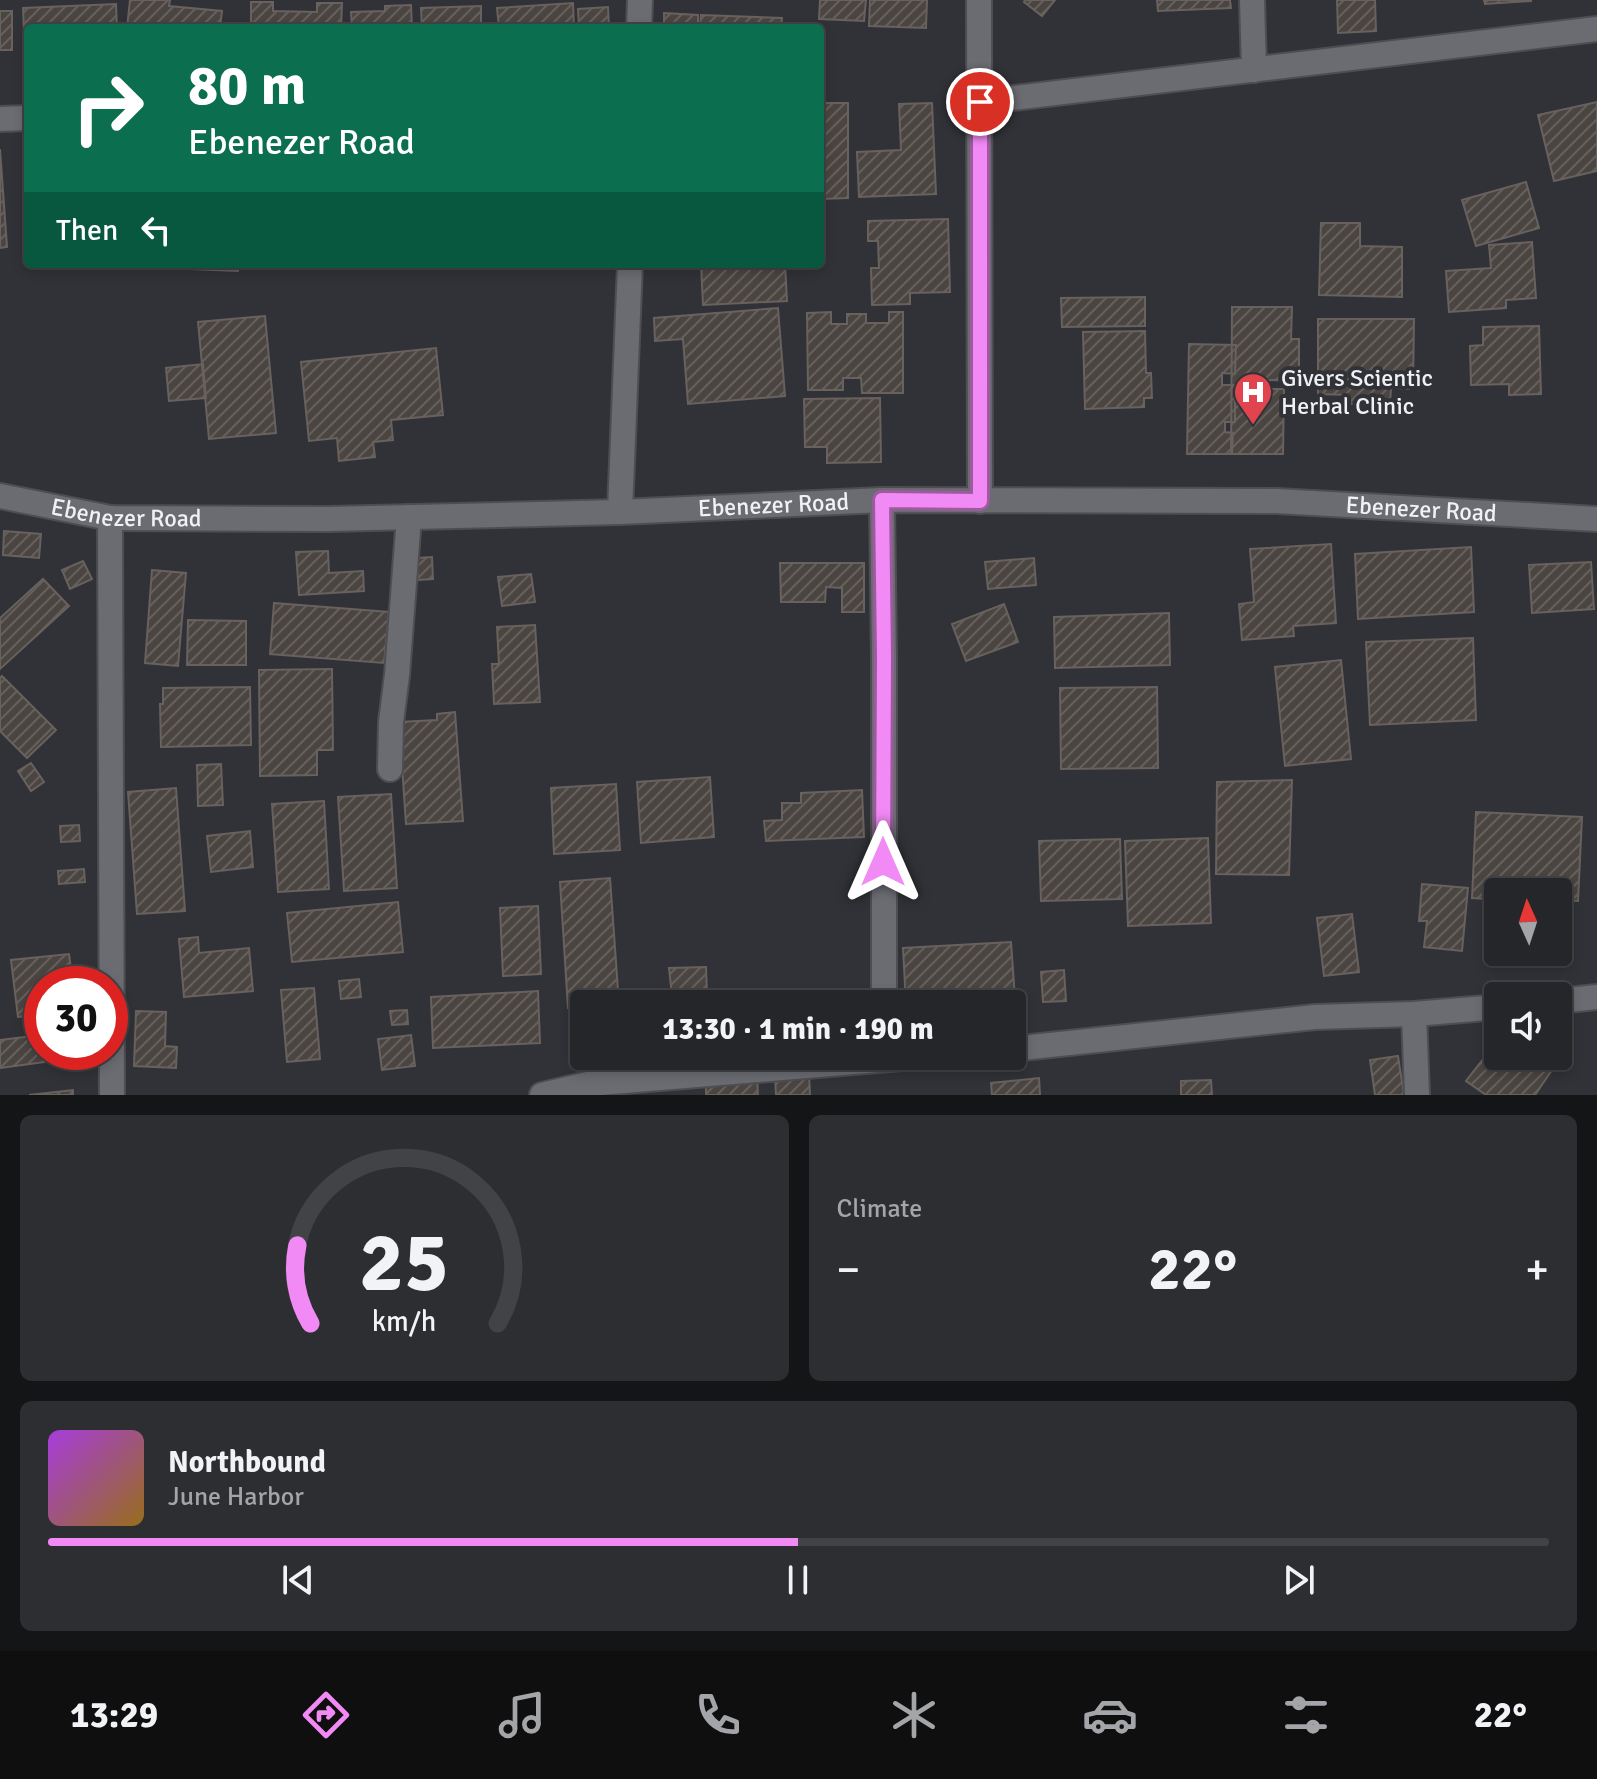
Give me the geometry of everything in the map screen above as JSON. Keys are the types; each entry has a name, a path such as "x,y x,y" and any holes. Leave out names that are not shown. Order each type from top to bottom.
{"street":[{"path":"639,24 640,0"},
{"path":"979,0 980,501"},
{"path":"1252,0 1254,70"},
{"path":"980,102 1597,29"},
{"path":"0,119 24,118"},
{"path":"620,512 630,268"},
{"name":"Ebenezer Road","path":"0,496 110,518 329,519 620,512 882,500 1277,501 1597,519"},
{"path":"882,500 884,990"},
{"path":"390,769 391,722 409,517"},
{"path":"110,518 112,1095"},
{"path":"1572,1000 1597,997"},
{"path":"1026,1048 1315,1017 1484,1008"},
{"path":"1414,1014 1417,1095"},
{"path":"542,1095 588,1084 747,1070"}],"building":[{"path":"130,0 170,0 169,6 222,11 220,24 127,24"},
{"path":"820,0 866,0 864,21 819,19"},
{"path":"870,0 927,0 926,28 869,26"},
{"path":"1025,0 1055,0 1042,16"},
{"path":"1157,0 1230,0 1231,8 1158,11"},
{"path":"1337,0 1375,0 1376,31 1338,33"},
{"path":"1484,0 1531,0 1531,1 1485,4"},
{"path":"251,2 273,2 273,11 317,12 317,3 342,3 341,24 251,24"},
{"path":"573,3 574,24 499,24 497,8"},
{"path":"116,4 117,24 24,24 24,31 23,8"},
{"path":"411,5 412,24 352,24 351,12 385,11 385,6"},
{"path":"481,6 481,24 422,24 421,8"},
{"path":"608,7 609,24 579,24 578,9"},
{"path":"0,11 12,11 12,50 0,50"},
{"path":"664,13 698,15 698,24 664,24"},
{"path":"701,15 782,18 781,24 700,24"},
{"path":"1597,102 1597,171 1554,181 1538,115"},
{"path":"824,103 848,103 848,198 824,199"},
{"path":"932,103 936,194 859,197 857,152 901,150 899,104"},
{"path":"0,149 7,247 0,248"},
{"path":"1526,182 1539,228 1476,246 1462,200"},
{"path":"948,219 950,292 910,293 910,304 872,305 871,268 879,268 878,241 868,241 868,221"},
{"path":"1321,223 1360,223 1360,246 1402,247 1402,297 1319,295"},
{"path":"1532,242 1536,298 1506,300 1506,308 1449,312 1446,271 1491,268 1489,245"},
{"path":"164,268 238,268 238,271"},
{"path":"701,268 785,268 787,301 703,305"},
{"path":"1145,297 1145,326 1062,327 1061,298"},
{"path":"1232,307 1292,307 1291,339 1299,339 1299,381 1268,380 1268,389 1284,389 1283,454 1231,454"},
{"path":"778,308 785,396 688,404 683,339 655,341 654,318"},
{"path":"831,312 831,324 847,324 847,314 866,314 866,323 889,323 889,312 903,312 903,393 862,393 861,378 843,378 843,390 808,390 807,313"},
{"path":"265,316 276,433 209,439 198,322"},
{"path":"1318,319 1414,319 1413,389 1391,388 1390,404 1347,404 1348,395 1318,394"},
{"path":"1539,326 1541,394 1509,395 1509,384 1471,385 1470,346 1483,345 1483,327"},
{"path":"1145,331 1146,373 1151,373 1152,398 1144,398 1144,407 1085,409 1083,332"},
{"path":"1189,344 1236,345 1235,374 1222,373 1222,385 1235,385 1235,422 1225,422 1225,432 1233,433 1232,454 1187,454"},
{"path":"436,348 443,415 391,420 393,440 373,442 375,457 339,461 337,438 309,441 301,362"},
{"path":"203,364 206,398 169,401 166,368"},
{"path":"880,398 881,462 827,463 827,447 805,447 804,399"},
{"path":"4,531 41,534 39,558 3,555"},
{"path":"1331,544 1336,623 1293,626 1294,636 1242,640 1239,604 1254,602 1250,549"},
{"path":"1471,547 1474,612 1358,619 1355,554"},
{"path":"328,551 329,573 363,571 364,591 299,595 296,552"},
{"path":"432,557 433,579 418,580 417,558"},
{"path":"1034,558 1036,585 988,589 985,562"},
{"path":"83,561 92,579 70,589 62,570"},
{"path":"1591,562 1594,609 1532,613 1529,565"},
{"path":"780,563 864,563 864,612 842,612 842,588 826,587 825,602 781,602"},
{"path":"152,570 186,573 178,666 145,663"},
{"path":"531,574 535,602 502,606 498,577"},
{"path":"43,579 69,606 0,669 0,618"},
{"path":"274,603 389,612 384,663 270,654"},
{"path":"1004,604 1018,642 966,661 952,624"},
{"path":"1169,613 1170,665 1055,668 1054,617"},
{"path":"188,620 246,621 246,665 187,665"},
{"path":"535,625 540,702 494,704 492,664 499,664 497,627"},
{"path":"1473,638 1476,720 1370,725 1366,642"},
{"path":"1341,660 1351,759 1285,766 1275,667"},
{"path":"332,669 333,750 317,750 317,775 260,776 259,670"},
{"path":"2,676 56,730 27,758 0,731"},
{"path":"250,687 251,745 161,747 160,704 163,704 163,688"},
{"path":"1157,687 1158,768 1061,769 1060,688"},
{"path":"455,712 463,821 406,824 399,722 437,720 437,714"},
{"path":"31,763 44,782 31,791 18,771"},
{"path":"221,764 223,805 198,806 197,765"},
{"path":"710,777 714,837 641,843 637,782"},
{"path":"1292,780 1289,875 1216,874 1217,782"},
{"path":"616,784 620,850 554,854 551,788"},
{"path":"176,788 185,911 137,914 128,792"},
{"path":"862,790 864,837 766,841 764,821 782,820 782,803 801,803 801,793"},
{"path":"391,794 397,888 344,891 338,797"},
{"path":"324,801 329,889 278,892 272,804"},
{"path":"1476,812 1582,817 1578,901 1572,901 1572,878 1484,878 1484,899 1472,898"},
{"path":"79,825 80,841 61,842 60,826"},
{"path":"250,831 253,867 211,872 207,836"},
{"path":"1208,838 1211,923 1128,926 1125,841"},
{"path":"1120,839 1122,899 1041,901 1039,841"},
{"path":"84,869 85,882 59,884 58,871"},
{"path":"610,878 618,990 570,990 570,1008 568,1008 560,882"},
{"path":"1422,884 1468,888 1462,951 1424,947 1427,921 1419,921"},
{"path":"398,902 403,952 292,962 287,913"},
{"path":"538,906 541,974 503,976 500,908"},
{"path":"1352,914 1359,972 1324,976 1317,918"},
{"path":"198,937 199,953 249,948 253,991 184,997 179,939"},
{"path":"1011,942 1014,990 905,990 903,948"},
{"path":"69,954 71,966 24,966 24,1016 18,1017 11,960"},
{"path":"706,967 707,990 671,990 669,968"},
{"path":"1064,970 1066,1001 1043,1002 1041,972"},
{"path":"359,979 361,997 341,999 339,981"},
{"path":"314,988 320,1059 287,1062 281,990"},
{"path":"538,991 540,1043 433,1048 431,997"},
{"path":"407,1010 408,1024 392,1025 390,1011"},
{"path":"136,1011 166,1012 165,1046 177,1047 176,1068 134,1066"},
{"path":"411,1035 415,1066 382,1070 378,1039"},
{"path":"24,1037 24,1065 0,1068 0,1040"},
{"path":"1398,1056 1404,1095 1375,1095 1370,1060"},
{"path":"1484,1058 1484,1070 1552,1070 1535,1095 1486,1095 1466,1081"},
{"path":"757,1074 758,1095 706,1095 706,1076"},
{"path":"809,1074 810,1095 776,1095 775,1076"},
{"path":"1039,1078 1040,1095 992,1095 991,1083"},
{"path":"1211,1080 1212,1095 1181,1095 1181,1081"},
{"path":"73,1090 73,1095 29,1095"}],"place":[{"name":"Givers Scientic Herbal Clinic","path":"1253,426"}],"route":[{"path":"883,862 882,500 980,501 980,102"}]}
